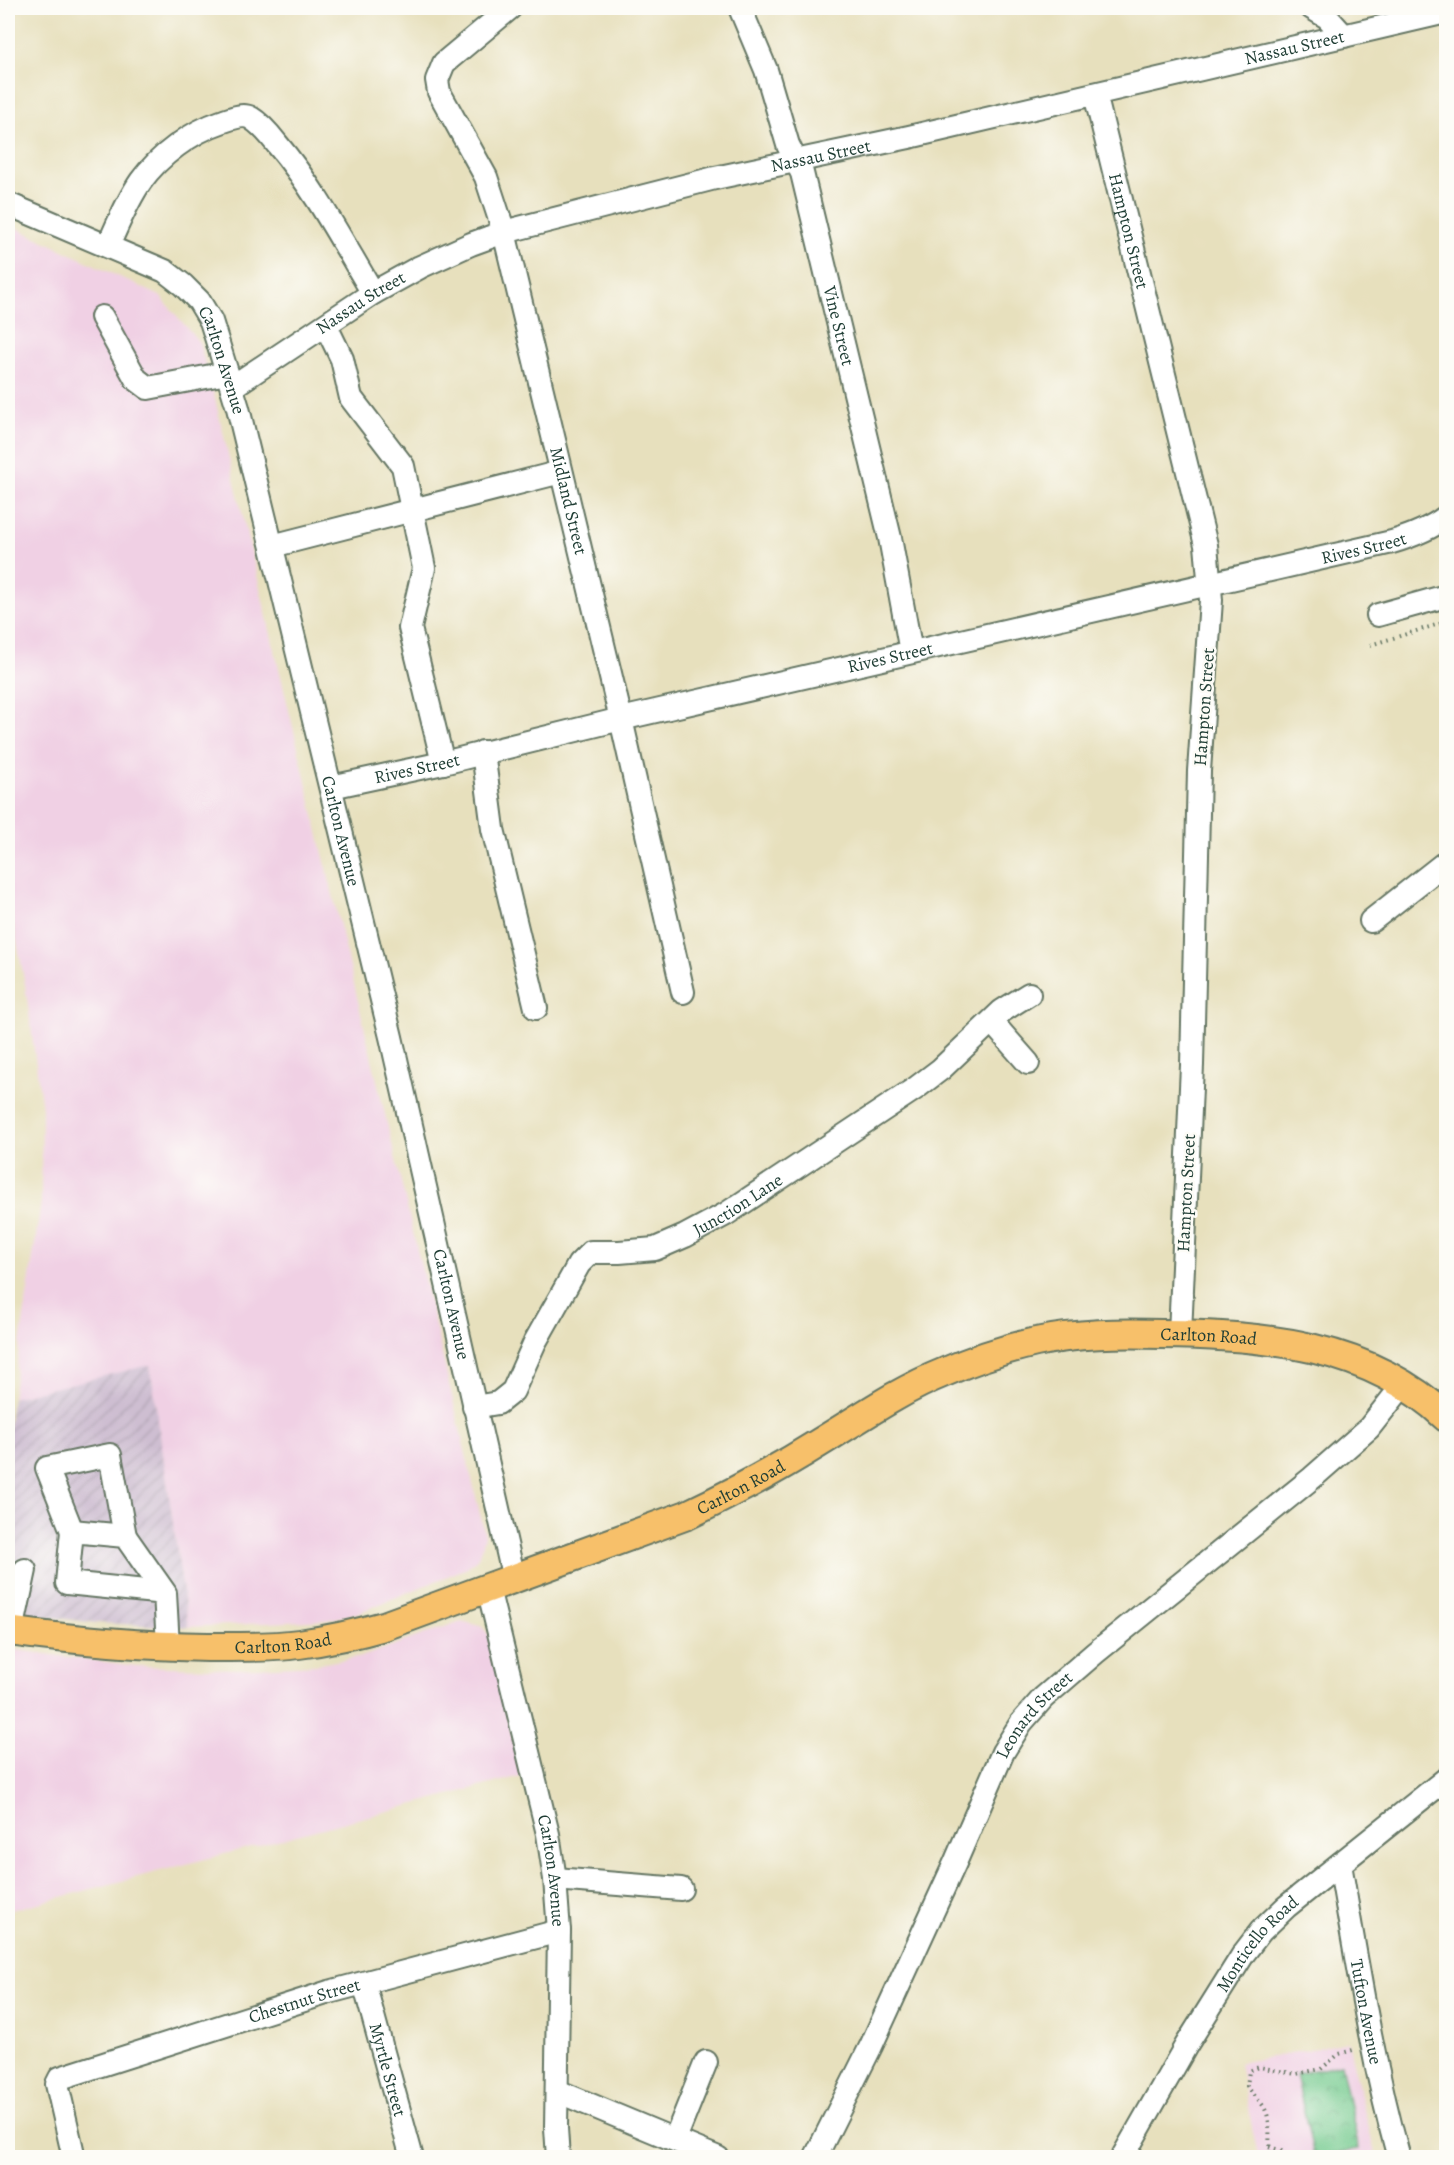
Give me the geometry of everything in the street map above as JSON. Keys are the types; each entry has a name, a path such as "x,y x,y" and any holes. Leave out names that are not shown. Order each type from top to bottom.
{"main road":[{"name":"Carlton Road","path":"10,1631 79,1641 168,1646 255,1647 344,1637 390,1624 687,1515 781,1467 897,1395 943,1372 991,1354 1036,1342 1074,1336 1111,1333 1180,1334 1294,1343 1332,1352 1369,1366 1403,1385 1437,1408 1446,1417"}],"street":[{"name":"Midland Street","path":"510,8 441,68 437,80 439,92 486,177 504,232 621,719 683,992"},
{"name":"Vine Street","path":"740,8 766,70 788,145 802,172 890,538 911,652"},
{"path":"1320,11 1344,36"},
{"name":"Nassau Street","path":"229,380 326,326 373,293 420,267 504,232 693,184 1446,12"},
{"name":"Hampton Street","path":"1095,94 1206,545 1211,584 1199,771 1192,1065 1180,1334"},
{"path":"108,246 128,202 142,180 159,162 188,138 212,125 240,116 250,118 268,133 291,160 373,293"},
{"name":"Carlton Avenue","path":"10,212 108,246 165,271 199,301 211,321 229,380 331,787 404,1095 474,1407 501,1584 555,1879 559,1931 558,2157"},
{"path":"102,317 135,380 148,388 229,380"},
{"path":"326,326 342,360 351,398 403,466 424,567 410,628 443,763"},
{"path":"272,546 561,472"},
{"name":"Rives Street","path":"331,787 443,763 621,719 1392,542 1409,537 1437,524 1446,517"},
{"path":"1378,615 1446,596"},
{"path":"483,752 493,829 536,1008"},
{"path":"1371,921 1446,862"},
{"name":"Junction Lane","path":"474,1407 498,1402 513,1391 535,1342 579,1264 591,1252 655,1249 726,1214 915,1088 940,1069 1002,1011 1029,994"},
{"path":"992,1022 1028,1063"},
{"name":"Leonard Street","path":"815,2157 871,2046 1003,1752 1021,1723 1043,1698 1095,1653 1312,1478 1369,1428 1403,1385"},
{"path":"165,1593 67,1583 72,1532 47,1468 110,1455 125,1536 165,1593 168,1646"},
{"path":"72,1532 125,1536"},
{"path":"10,1631 25,1570"},
{"name":"Monticello Road","path":"1122,2157 1187,2044 1244,1953 1261,1931 1286,1907 1446,1779"},
{"path":"1411,1807 1446,1796"},
{"name":"Tufton Avenue","path":"1340,1864 1364,2002 1390,2126 1399,2157"},
{"path":"555,1879 681,1888"},
{"name":"Chestnut Street","path":"74,2157 57,2084 60,2078 318,1995 559,1931"},
{"name":"Myrtle Street","path":"364,1983 412,2157"},
{"path":"675,2139 706,2062"},
{"path":"557,2091 718,2157"}],"path":[{"path":"1370,645 1446,622"},
{"path":"1270,2157 1267,2114 1247,2086 1249,2071 1259,2067 1296,2074 1321,2068 1339,2054 1357,2049"},
{"path":"1269,2147 1280,2150 1291,2157"}],"shaded area":[{"path":"8,224 160,296 199,342 215,399 485,1535 477,1559 465,1569 358,1613 328,1620 188,1627 150,1366 12,1398 41,1202 42,1108 25,984 8,895"},
{"path":"150,1365 188,1627 97,1623 8,1612 8,1433 12,1398"},
{"path":"461,1621 481,1626 490,1636 521,1776 8,1911 8,1649 137,1666 236,1669 315,1665 367,1655"},
{"path":"1348,2042 1376,2157 1258,2157 1239,2063"}],"green space":[{"path":"1341,2064 1359,2149 1314,2157 1296,2074"}]}
